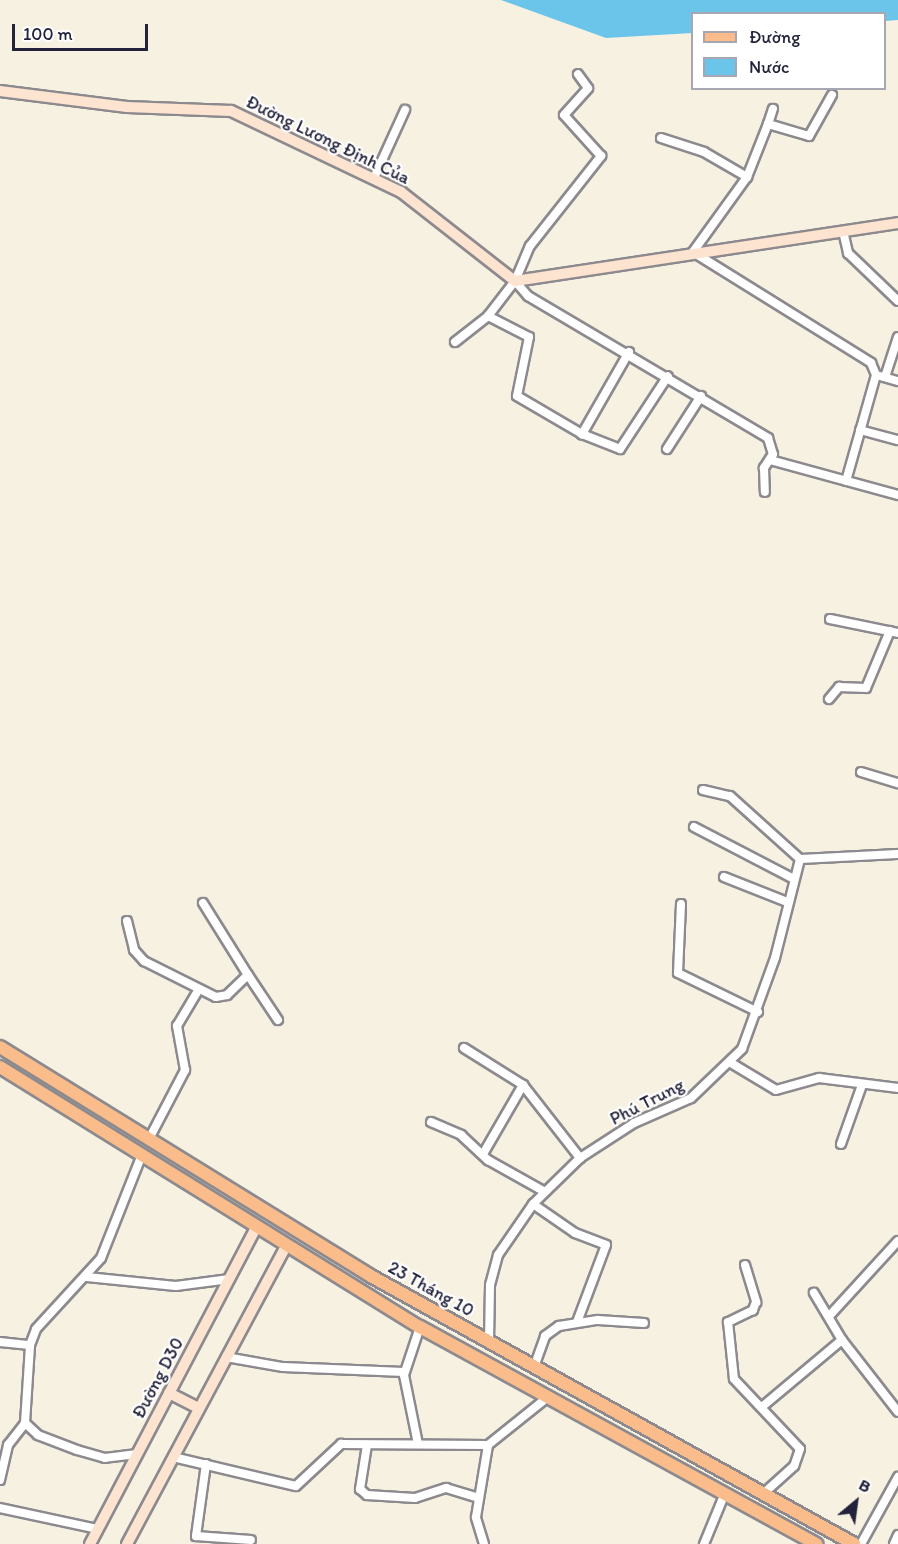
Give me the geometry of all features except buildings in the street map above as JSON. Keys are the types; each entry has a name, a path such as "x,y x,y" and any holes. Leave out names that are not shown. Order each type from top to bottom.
{"main road":[{"name":"23 Tháng 10","path":"0,1047 295,1229 489,1342 854,1544"},
{"name":"23 Tháng 10","path":"0,1067 141,1157 420,1327 817,1544"},
{"path":"141,1157 149,1139"},
{"path":"256,1228 266,1211"},
{"path":"286,1246 295,1229"},
{"path":"725,1493 734,1476"}],"street":[{"path":"455,342 488,316 514,280 530,246 601,156 564,115 588,88 578,74"},
{"name":"Đường Lương Định Của","path":"0,91 127,106 231,111 374,178 419,205 514,280"},
{"path":"768,124 808,136 832,95"},
{"path":"693,252 747,177 773,109"},
{"path":"374,178 405,110"},
{"path":"661,138 704,152 747,177"},
{"path":"514,280 898,223"},
{"path":"843,231 848,253 898,301"},
{"path":"693,252 783,312 855,349 876,375 898,381"},
{"path":"514,280 528,296 629,352 768,438 770,460 763,477 765,492"},
{"path":"488,316 529,337 517,396 582,434 620,449 669,376"},
{"path":"885,377 898,337"},
{"path":"582,434 629,352"},
{"path":"846,481 876,375"},
{"path":"667,449 700,396"},
{"path":"860,430 898,440"},
{"path":"770,460 898,495"},
{"path":"829,699 839,687 866,688 894,632 830,619"},
{"path":"861,772 898,783"},
{"path":"703,790 730,796 800,859 898,854"},
{"path":"694,827 792,878"},
{"name":"Phú Trung","path":"489,1342 490,1285 498,1255 533,1204 580,1158 634,1123 691,1098 731,1063 758,1012 792,878 800,859"},
{"path":"724,877 787,902"},
{"path":"203,903 278,1020"},
{"path":"681,904 678,973 758,1012"},
{"path":"127,921 137,956 199,989 222,998 248,975"},
{"path":"149,1139 185,1070 177,1026 199,989"},
{"path":"464,1048 523,1085 580,1158"},
{"path":"731,1063 776,1090 819,1078 898,1088"},
{"path":"483,1154 523,1085"},
{"path":"841,1144 862,1085"},
{"path":"431,1122 545,1192"},
{"path":"0,1480 8,1445 26,1423 30,1345 48,1313 87,1277 113,1236 141,1157"},
{"path":"533,1204 575,1233 606,1245 578,1322"},
{"name":"Đường D30","path":"90,1544 256,1228"},
{"path":"831,1314 898,1241"},
{"path":"127,1544 286,1246"},
{"path":"745,1265 756,1302 753,1310 728,1322 731,1362 738,1386 763,1406 800,1449 794,1466 764,1493"},
{"path":"87,1277 176,1286 230,1279"},
{"path":"814,1293 831,1314 842,1340 898,1412"},
{"path":"534,1367 549,1330 578,1322 644,1323"},
{"path":"418,1444 404,1372 420,1327"},
{"path":"763,1406 842,1340"},
{"path":"0,1342 30,1345"},
{"path":"226,1357 283,1367 404,1372"},
{"path":"169,1394 198,1408"},
{"path":"173,1457 296,1486 336,1446 488,1445 548,1397"},
{"path":"26,1423 38,1436 105,1458 137,1454"},
{"path":"367,1445 360,1489 367,1495 416,1498 446,1488 478,1498"},
{"path":"484,1544 476,1525 478,1498 488,1445"},
{"path":"206,1464 196,1536 251,1540"},
{"path":"861,1544 898,1477"},
{"path":"704,1544 725,1493"},
{"path":"0,1508 98,1529"},
{"path":"894,1544 898,1535"}],"water":[{"path":"501,0 898,0 898,20 886,21 886,12 691,12 691,33 606,38"}]}
